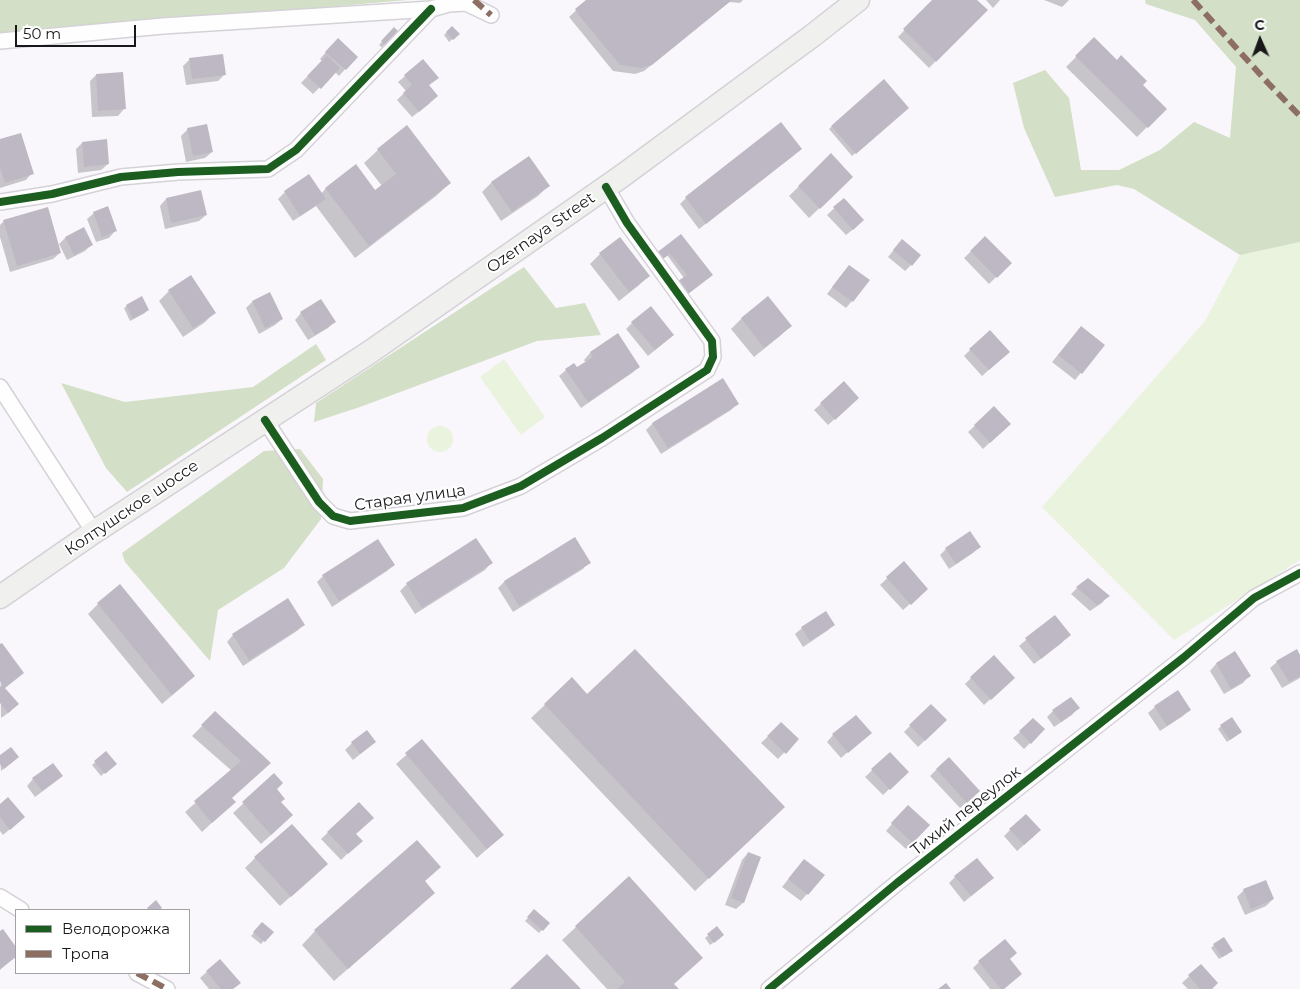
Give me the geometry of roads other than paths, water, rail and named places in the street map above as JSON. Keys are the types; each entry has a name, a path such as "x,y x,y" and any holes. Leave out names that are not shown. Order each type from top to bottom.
{"main road":[{"name":"Ozernaya Street","path":"265,420 370,352 657,152 858,0"},
{"name":"Колтушское шоссе","path":"0,597 94,532 265,420"}],"street":[{"path":"0,41 163,26 431,9 449,4 466,3 491,15"},
{"path":"0,202 52,194 121,178 178,172 268,169 296,150 431,9"},
{"name":"Старая улица","path":"265,420 319,502 333,516 350,521 463,508 522,486 602,438 706,370 713,356 712,342 627,223 606,188"},
{"path":"0,387 94,532"},
{"name":"Тихий переулок","path":"769,989 897,883 1183,658 1254,598 1300,573"},
{"path":"0,897 19,909"},
{"path":"138,974 166,989"}]}
